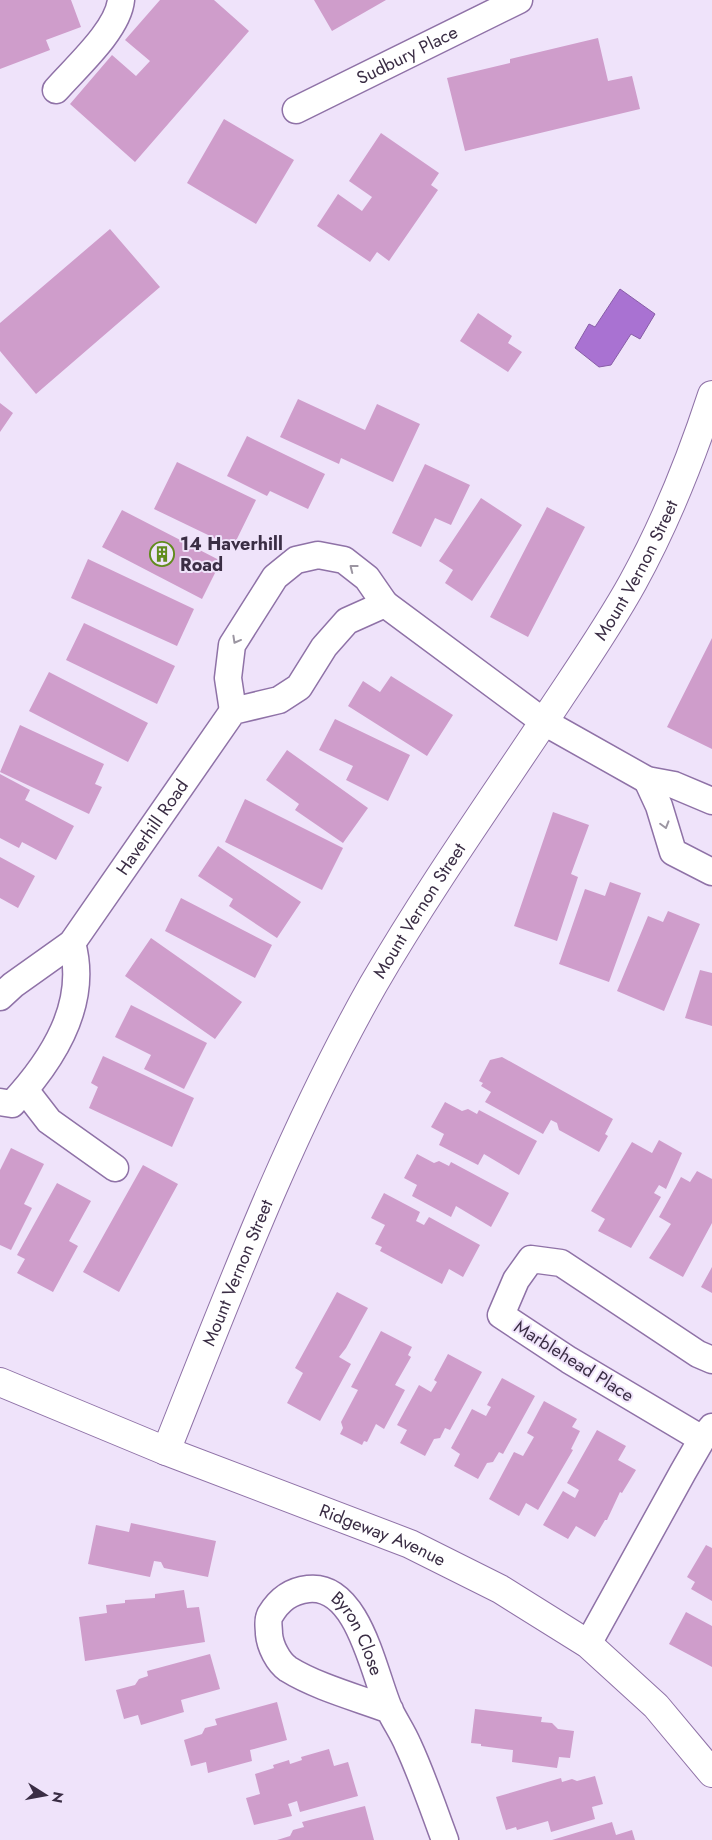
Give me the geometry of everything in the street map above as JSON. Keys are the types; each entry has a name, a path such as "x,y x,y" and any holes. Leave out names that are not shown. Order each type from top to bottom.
{"street":[{"path":"56,90 108,30 119,12 121,0"},
{"name":"Sudbury Place","path":"296,110 519,0"},
{"name":"Mount Vernon Street","path":"166,1451 303,1120 337,1052 373,986 432,888 594,648 650,549 679,488 712,394"},
{"path":"385,604 347,621 324,646 299,687 279,700 233,711 228,678 232,645 275,577 296,560 318,555 344,560 367,578 385,604 544,722 647,780 674,786 712,801"},
{"name":"Haverhill Road","path":"0,997 13,985 72,944 233,711"},
{"path":"647,780 659,806 673,852 712,872"},
{"path":"0,1102 12,1104 26,1090 52,1054 71,1017 78,984 78,963 72,944"},
{"path":"26,1090 49,1121 115,1168"},
{"name":"Marblehead Place","path":"588,1644 707,1433 569,1360 502,1314 516,1280 531,1259 562,1263 698,1354 712,1360"},
{"name":"Ridgeway Avenue","path":"0,1382 166,1451 410,1544 500,1589 588,1644 656,1706 712,1773"},
{"name":"Byron Close","path":"390,1710 309,1679 287,1668 276,1655 270,1640 268,1619 277,1602 296,1590 320,1587 335,1596 350,1610 359,1628 390,1710 408,1744 445,1840"}],"shaded area":[{"path":"620,289 655,314 640,339 631,334 611,365 599,367 575,348 589,324 595,327"}],"building":[{"path":"0,0 71,0 81,27 46,40 50,50 0,69"},
{"path":"160,0 214,0 249,31 135,162 70,104 112,55 136,76 150,61 125,40"},
{"path":"314,0 386,0 332,31"},
{"path":"598,38 608,81 632,76 640,109 465,151 447,78 510,63 510,59"},
{"path":"224,119 294,160 256,224 187,183"},
{"path":"381,133 439,173 431,185 438,190 389,261 377,252 370,262 317,226 338,194 362,211 372,197 349,181"},
{"path":"110,229 160,287 36,394 0,351 0,323"},
{"path":"478,313 512,336 508,343 522,352 508,372 460,341"},
{"path":"298,399 365,430 377,404 420,424 393,482 341,458 339,464 280,437"},
{"path":"0,403 13,413 0,432"},
{"path":"247,436 325,474 308,509 270,491 267,496 227,476"},
{"path":"177,462 256,500 233,547 154,509"},
{"path":"425,464 470,485 451,525 435,518 421,547 392,533"},
{"path":"481,498 522,525 472,601 445,583 453,570 439,561"},
{"path":"547,507 585,527 528,637 490,617"},
{"name":"14 Haverhill Road","path":"122,510 221,561 202,599 102,547"},
{"path":"88,559 194,609 177,646 71,598"},
{"path":"84,623 175,666 157,704 66,660"},
{"path":"712,638 712,749 667,727"},
{"path":"49,672 148,723 128,762 29,711"},
{"path":"391,676 453,715 427,756 348,706 363,681 380,692"},
{"path":"335,719 410,755 388,801 346,780 353,766 319,750"},
{"path":"20,725 104,764 95,784 102,787 89,814 0,772"},
{"path":"287,750 368,808 343,843 295,810 299,804 266,780"},
{"path":"0,774 30,790 25,800 74,826 56,860 22,842 19,848 0,838"},
{"path":"245,799 343,848 322,890 225,842"},
{"path":"553,812 589,825 571,874 578,877 557,941 514,926"},
{"path":"218,846 301,902 277,938 229,906 233,899 198,876"},
{"path":"0,857 35,876 18,908 0,898"},
{"path":"610,882 641,893 609,982 559,964 585,889 605,896"},
{"path":"181,898 272,945 255,978 165,931"},
{"path":"668,911 700,924 664,1011 617,991 648,916 663,922"},
{"path":"151,938 242,1002 215,1039 125,976"},
{"path":"700,970 712,973 712,1026 685,1018"},
{"path":"131,1005 207,1043 184,1089 144,1069 151,1055 115,1037"},
{"path":"103,1056 194,1098 172,1147 89,1108 98,1087 91,1083"},
{"path":"502,1057 613,1119 605,1134 608,1136 599,1152 559,1130 557,1123 551,1120 543,1134 485,1102 491,1092 481,1086 483,1083 479,1081 490,1060"},
{"path":"445,1102 462,1111 468,1109 477,1114 479,1110 537,1141 519,1175 484,1154 478,1165 439,1145 444,1134 431,1127"},
{"path":"659,1140 682,1153 666,1189 659,1185 654,1193 661,1197 631,1248 598,1231 605,1219 591,1211 632,1142 652,1153"},
{"path":"11,1148 44,1164 24,1204 32,1208 11,1250 0,1245 0,1170"},
{"path":"417,1154 434,1163 439,1161 449,1166 451,1162 509,1193 491,1227 456,1206 451,1217 412,1196 417,1185 404,1178"},
{"path":"143,1165 178,1184 119,1292 83,1272"},
{"path":"697,1171 712,1179 712,1223 683,1277 649,1258 671,1224 659,1217 681,1177 690,1182"},
{"path":"57,1183 91,1201 69,1241 78,1246 53,1292 17,1273 25,1259 17,1255"},
{"path":"384,1193 420,1212 416,1221 424,1225 429,1217 480,1245 463,1277 449,1269 442,1284 380,1251 382,1247 375,1244 385,1225 371,1218"},
{"path":"712,1267 712,1293 701,1287"},
{"path":"337,1292 368,1308 339,1357 351,1364 320,1421 287,1403 303,1373 295,1368"},
{"path":"381,1331 412,1347 408,1355 411,1357 395,1385 405,1390 384,1429 376,1424 367,1442 364,1441 362,1445 340,1434 343,1428 341,1422 358,1390 351,1387"},
{"path":"448,1354 482,1372 450,1430 445,1428 440,1438 434,1439 425,1456 400,1443 407,1430 397,1425 419,1385 431,1392 437,1382 434,1380"},
{"path":"502,1378 535,1396 503,1454 499,1452 493,1462 487,1463 478,1479 454,1466 460,1454 451,1448 472,1409 486,1416 491,1407 487,1405"},
{"path":"544,1401 577,1419 572,1427 580,1431 571,1449 573,1450 538,1510 526,1503 519,1516 489,1499 514,1452 523,1456 534,1437 527,1433"},
{"path":"597,1430 626,1446 618,1460 636,1470 622,1493 620,1492 607,1520 605,1520 595,1537 576,1526 568,1539 543,1525 563,1491 575,1498 579,1490 567,1483"},
{"path":"131,1523 216,1541 208,1577 164,1568 161,1562 154,1561 150,1577 88,1564 96,1525 129,1532"},
{"path":"706,1545 712,1548 712,1601 691,1589 695,1582 687,1577"},
{"path":"184,1590 187,1608 199,1607 205,1642 85,1661 79,1617 107,1613 106,1605 125,1603 125,1600 155,1598 155,1594"},
{"path":"686,1612 712,1626 712,1667 669,1644"},
{"path":"210,1654 220,1689 181,1700 184,1712 141,1725 138,1715 124,1719 116,1690 135,1685 139,1679 148,1676 147,1671"},
{"path":"277,1702 287,1740 250,1750 252,1761 208,1773 206,1762 191,1766 184,1740 202,1734 205,1728 217,1725 215,1719"},
{"path":"475,1709 542,1717 541,1722 552,1723 558,1729 574,1731 570,1758 559,1757 557,1768 512,1762 513,1750 471,1743"},
{"path":"329,1749 334,1766 348,1762 358,1796 300,1812 297,1801 288,1804 292,1816 254,1825 246,1798 260,1794 255,1774 274,1768 273,1765 289,1760 290,1764 302,1760 301,1757"},
{"path":"595,1776 603,1804 592,1807 595,1819 551,1832 548,1821 517,1830 516,1827 506,1830 496,1797 561,1778 562,1782 572,1779 577,1781"},
{"path":"365,1806 374,1840 277,1840 290,1836 293,1830 304,1827 302,1822"},
{"path":"612,1822 616,1835 632,1830 635,1840 552,1840"}],"place":[{"name":"14 Haverhill Road","path":"162,554"}]}
